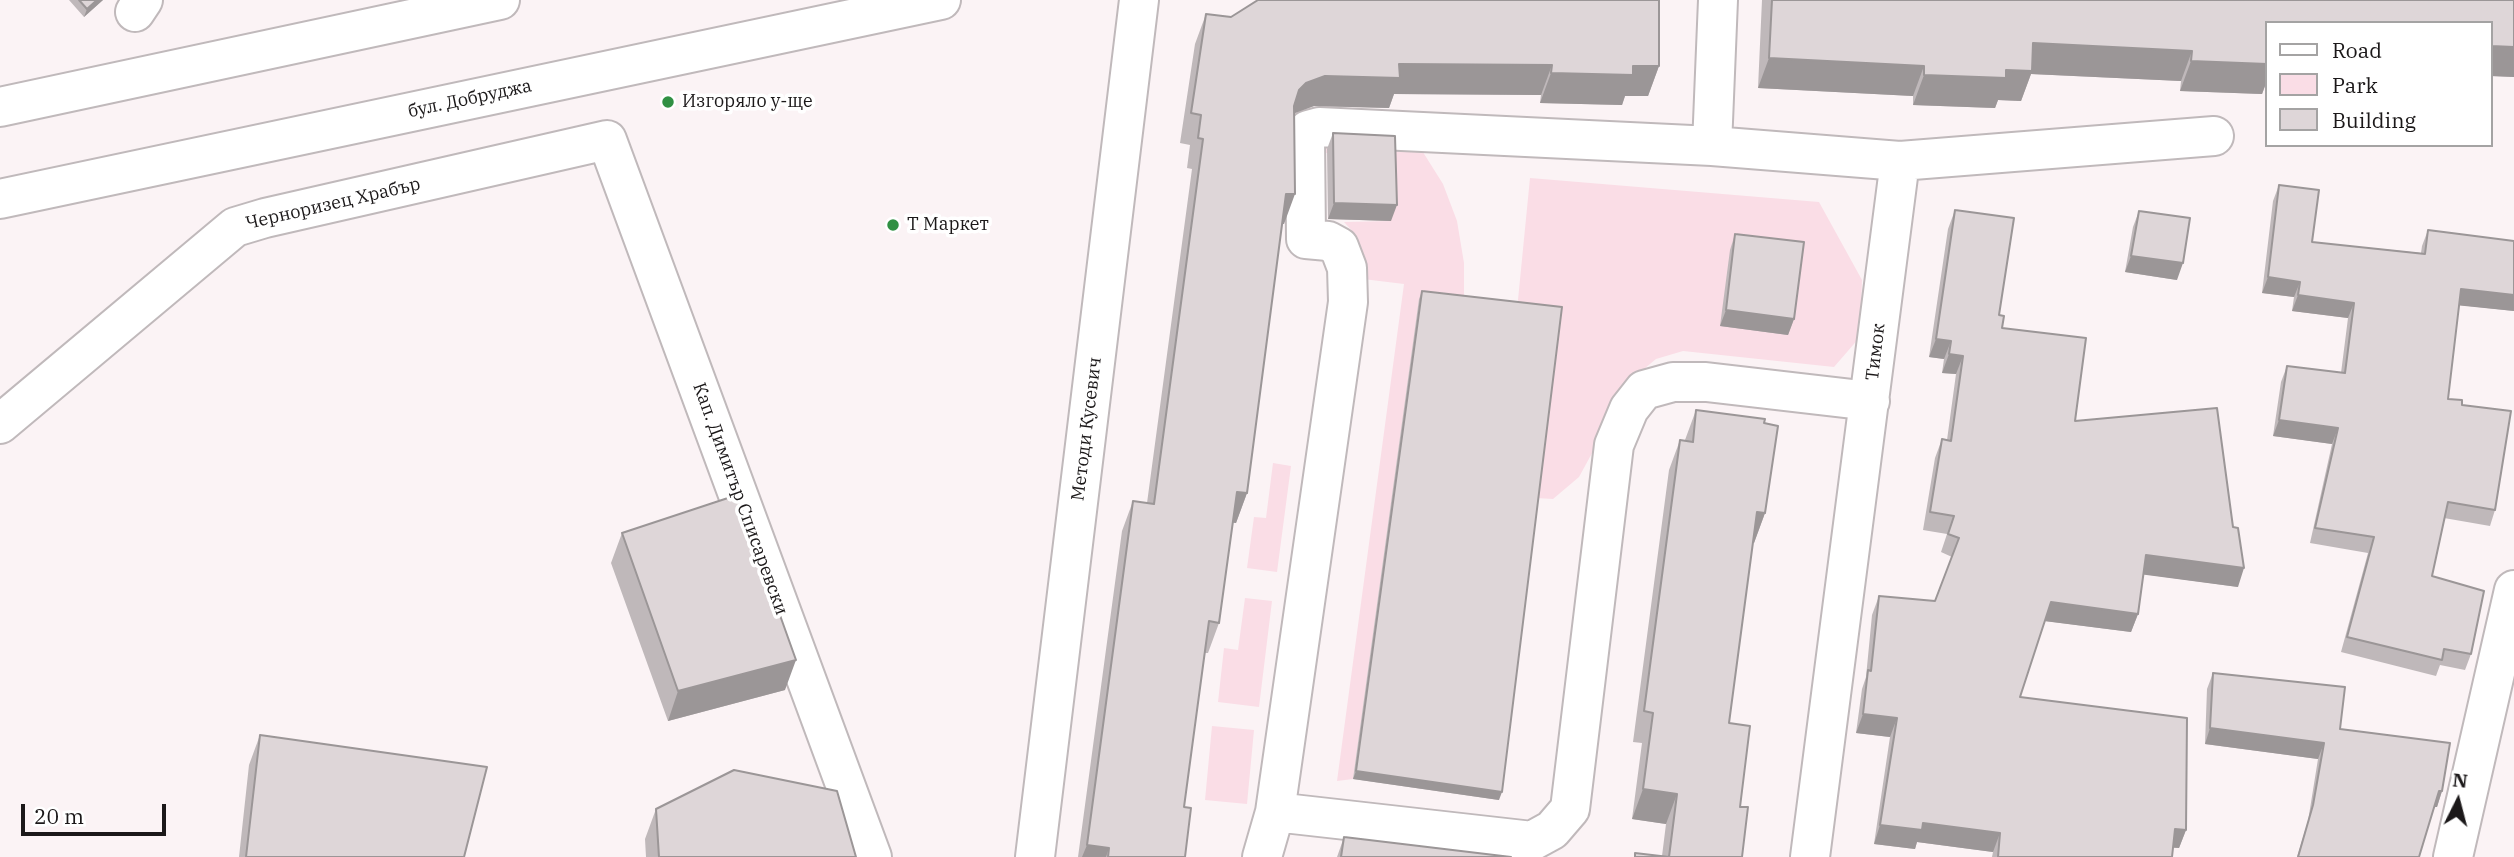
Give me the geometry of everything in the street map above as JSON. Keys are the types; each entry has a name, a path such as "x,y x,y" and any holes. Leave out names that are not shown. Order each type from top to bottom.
{"street":[{"path":"0,107 500,0"},
{"name":"бул. Добруджа","path":"0,199 941,0"},
{"name":"Методи Кусевич","path":"1035,857 1139,0"},
{"path":"1712,146 1718,0"},
{"path":"1262,857 1275,811 1348,302 1347,268 1339,247 1328,241 1306,239 1305,136 1308,130 1319,127 1712,146 1899,161 2214,136"},
{"name":"Черноризец Храбър","path":"0,424 235,228 265,218 607,140"},
{"name":"Кап. Димитър Списаревски","path":"607,140 872,857"},
{"name":"Тимок","path":"1810,857 1899,161"},
{"path":"1275,811 1532,841 1552,830 1570,809 1614,445 1629,409 1644,390 1673,382 1706,382 1870,401"},
{"path":"2453,857 2514,590"}],"green space":[{"path":"1325,143 1421,149 1443,184 1457,221 1464,263 1464,304 1419,300 1353,779 1337,781 1404,284 1363,279 1355,234 1344,222 1391,221 1389,152 1325,153"},
{"path":"1530,178 1819,202 1862,280 1860,337 1834,367 1683,351 1656,359 1633,378 1579,477 1553,499 1536,498 1517,310"},
{"path":"1273,463 1291,466 1277,572 1247,568 1254,517 1266,518"},
{"path":"1245,598 1272,601 1259,707 1218,702 1224,648 1238,650"},
{"path":"1212,726 1254,730 1247,804 1205,800"}],"building":[{"path":"79,0 97,0 87,9"},
{"path":"1258,0 1659,0 1659,66 1633,66 1633,75 1551,73 1552,65 1399,64 1400,78 1325,76 1306,83 1299,90 1294,106 1295,194 1286,194 1247,493 1237,492 1219,623 1209,621 1184,807 1191,808 1185,857 1108,857 1109,848 1087,845 1133,501 1154,504 1203,139 1198,138 1201,115 1191,113 1206,14 1231,17"},
{"path":"1772,0 2514,0 2514,47 2493,46 2493,21 2266,21 2266,64 2191,61 2192,51 2033,43 2032,71 2006,70 2006,78 1924,75 1924,66 1769,58"},
{"path":"1333,133 1395,136 1397,205 1334,203"},
{"path":"2279,185 2319,190 2312,242 2425,254 2428,230 2514,241 2514,295 2461,289 2448,399 2462,400 2462,405 2511,411 2495,510 2448,502 2432,576 2484,591 2471,654 2444,649 2442,660 2347,637 2374,537 2315,528 2338,428 2279,420 2287,366 2345,373 2354,303 2298,295 2300,282 2268,277"},
{"path":"1955,210 2014,218 1999,315 2004,316 2002,328 2086,338 2075,421 2217,408 2233,527 2238,528 2244,568 2146,555 2138,614 2051,602 2020,697 2187,718 2186,830 2175,829 2172,857 1998,857 2000,833 1923,823 1922,830 1880,825 1897,718 1863,714 1868,670 1871,671 1879,596 1935,601 1959,538 1948,534 1954,516 1930,512 1942,439 1951,441 1963,356 1949,354 1951,341 1936,339"},
{"path":"2139,211 2190,218 2183,263 2131,256"},
{"path":"1735,234 1804,242 1794,319 1726,310"},
{"path":"1422,291 1562,307 1502,792 1356,771"},
{"path":"1696,410 1765,419 1764,423 1778,426 1765,513 1757,512 1729,723 1750,726 1740,807 1748,807 1742,857 1669,857 1677,794 1643,789 1653,713 1644,711 1680,440 1693,442"},
{"path":"737,495 796,660 678,691 622,533"},
{"path":"2213,673 2345,687 2340,729 2450,743 2442,791 2439,791 2419,857 2298,857 2313,805 2324,743 2210,728"},
{"path":"260,735 487,767 464,857 246,857"},
{"path":"734,770 837,791 856,857 659,857 656,809"},
{"path":"1344,837 1511,857 1341,857"},
{"path":"1635,853 1669,857 1635,857"}],"place":[{"name":"Изгоряло у-ще","path":"668,102"},
{"name":"Т Маркет","path":"893,225"}]}
